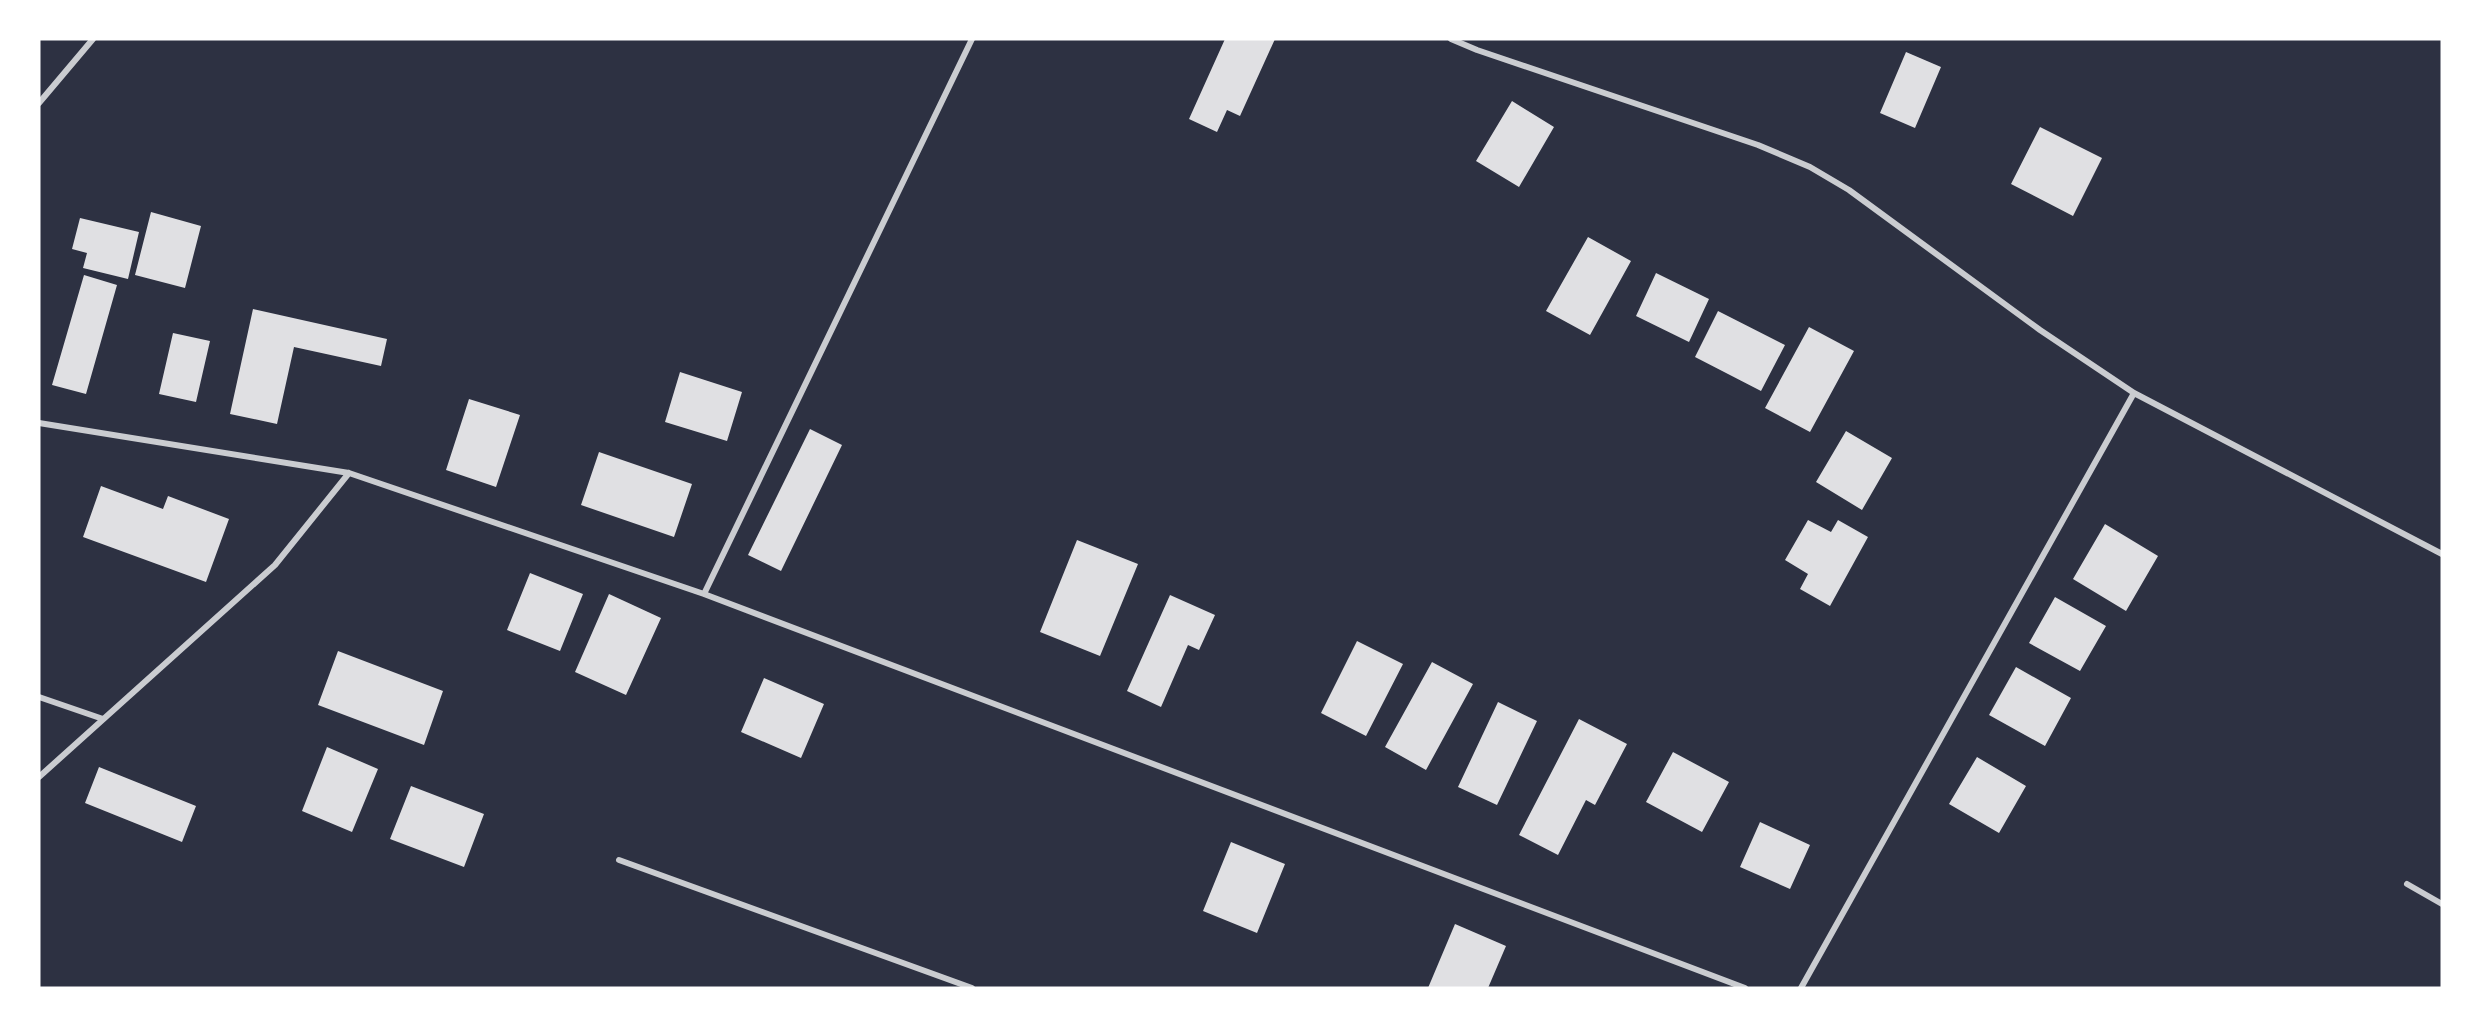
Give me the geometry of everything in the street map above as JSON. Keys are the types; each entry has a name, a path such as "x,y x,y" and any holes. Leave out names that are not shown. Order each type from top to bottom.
{"street":[{"path":"39,103 93,39"},
{"path":"704,594 972,39"},
{"path":"1451,39 1488,54 1758,145 1810,167 1849,190 2040,330 2134,393 2442,554"},
{"path":"1801,988 2134,393"},
{"path":"39,423 349,473 704,594 1745,988"},
{"path":"39,777 275,565 349,473"},
{"path":"39,697 103,719"},
{"path":"619,860 972,988"},
{"path":"2407,884 2442,904"}],"building":[{"path":"1225,39 1275,39 1240,116 1227,110 1217,132 1189,119"},
{"path":"1906,52 1941,67 1915,128 1880,113"},
{"path":"1512,101 1554,127 1519,187 1476,161"},
{"path":"2040,127 2102,158 2073,216 2011,184"},
{"path":"151,212 201,226 185,288 135,275"},
{"path":"80,218 139,232 128,279 83,268 87,253 72,249"},
{"path":"1588,237 1631,261 1590,335 1546,311"},
{"path":"1656,273 1709,299 1689,342 1636,316"},
{"path":"84,275 117,285 86,394 52,385"},
{"path":"253,309 387,339 381,366 294,347 277,424 230,414"},
{"path":"1718,311 1785,345 1761,391 1695,357"},
{"path":"1809,327 1854,351 1810,432 1765,408"},
{"path":"173,333 210,341 196,402 159,394"},
{"path":"680,372 742,392 727,441 665,422"},
{"path":"469,399 520,415 496,487 446,470"},
{"path":"810,429 842,445 781,571 748,555"},
{"path":"1846,431 1892,458 1862,510 1816,482"},
{"path":"599,452 692,484 674,537 581,505"},
{"path":"101,486 163,509 168,496 229,519 206,582 83,537"},
{"path":"1808,520 1831,532 1838,520 1868,537 1830,606 1800,589 1808,574 1785,560"},
{"path":"2105,524 2158,556 2126,611 2073,579"},
{"path":"1077,540 1138,564 1100,656 1040,632"},
{"path":"530,573 583,594 560,651 507,630"},
{"path":"609,594 661,618 626,695 575,672"},
{"path":"1170,595 1215,615 1199,650 1188,645 1161,707 1127,691"},
{"path":"2055,597 2106,626 2080,671 2029,643"},
{"path":"1357,641 1403,664 1366,736 1321,713"},
{"path":"338,651 443,691 424,745 318,705"},
{"path":"1432,662 1473,684 1426,770 1385,747"},
{"path":"2016,667 2071,698 2045,746 1989,715"},
{"path":"764,678 824,704 801,758 741,732"},
{"path":"1498,702 1537,721 1497,805 1458,787"},
{"path":"1579,719 1627,744 1595,805 1586,800 1558,855 1519,835"},
{"path":"327,747 378,769 352,832 302,811"},
{"path":"1673,752 1729,782 1702,832 1646,802"},
{"path":"1977,757 2026,786 1999,833 1949,804"},
{"path":"99,767 196,806 182,842 85,803"},
{"path":"411,786 484,814 464,867 390,839"},
{"path":"1760,822 1810,845 1790,889 1740,867"},
{"path":"1231,842 1285,864 1257,933 1203,911"},
{"path":"1455,924 1506,946 1488,988 1428,988"}]}
